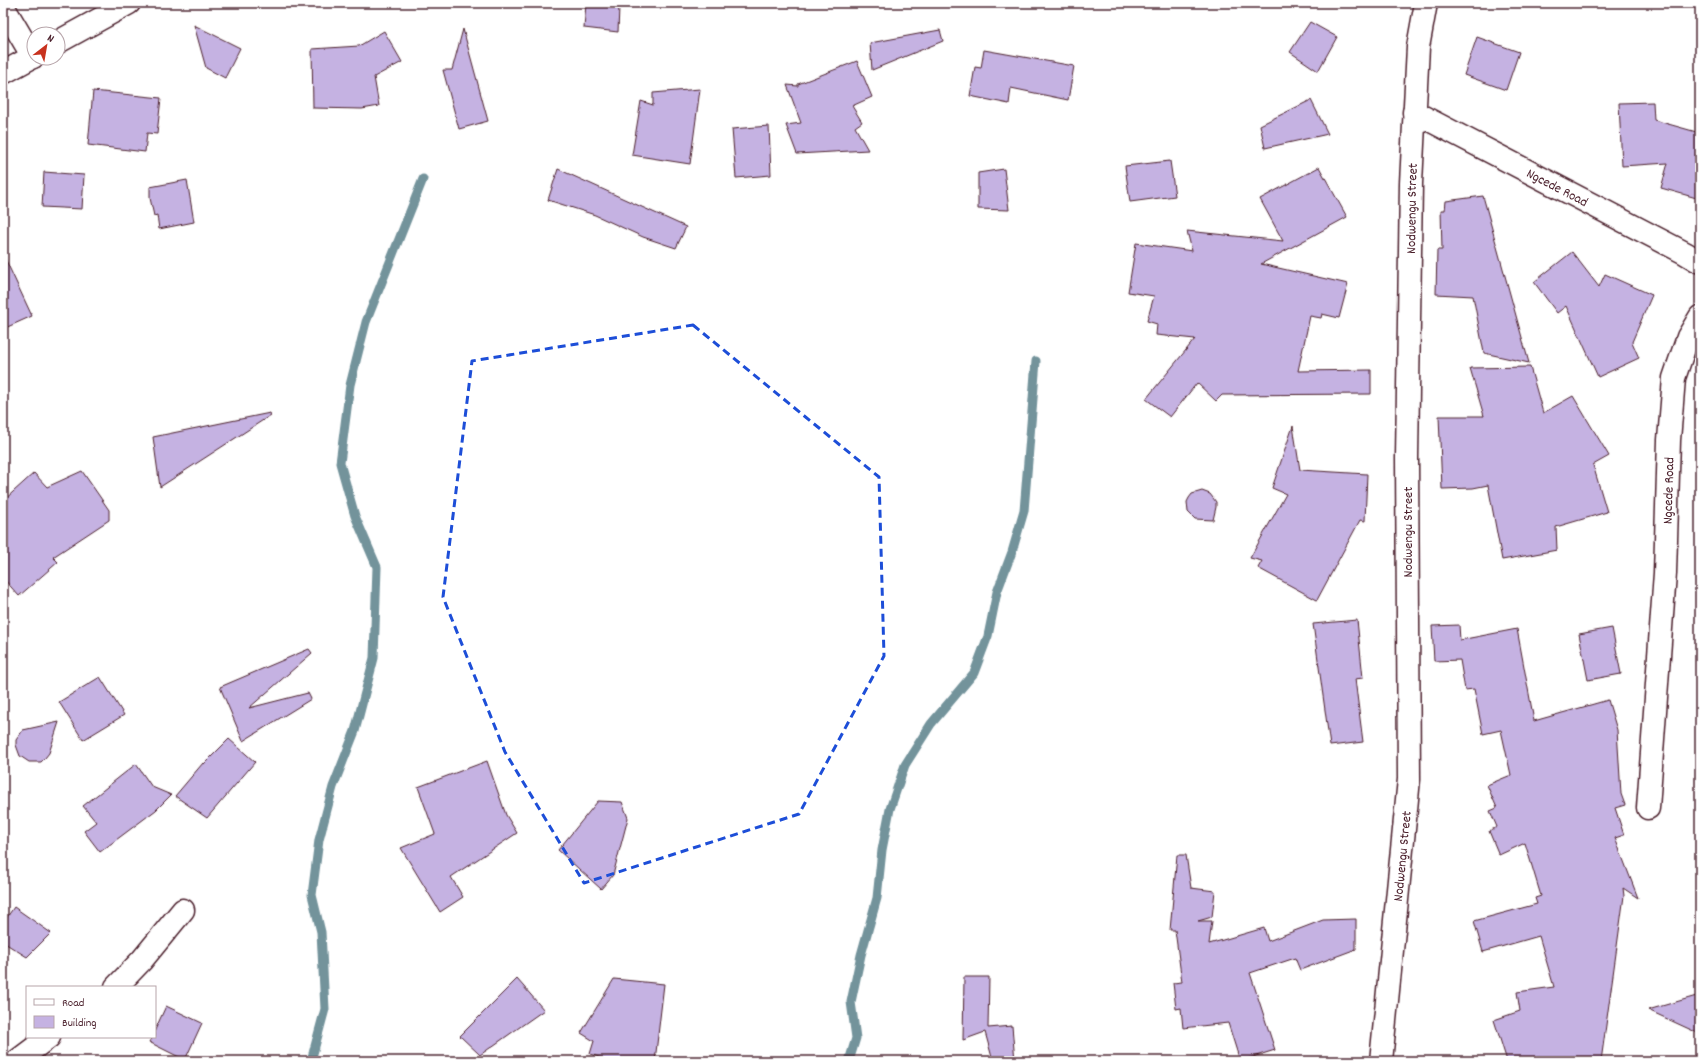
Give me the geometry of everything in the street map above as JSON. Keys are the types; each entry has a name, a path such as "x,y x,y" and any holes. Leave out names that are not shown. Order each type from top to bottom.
{"street":[{"path":"66,38 129,3"},
{"name":"Nodwengu Street","path":"1381,1061 1409,779 1407,458 1410,183 1418,47 1426,3"},
{"path":"3,6 26,44"},
{"path":"3,73 26,60"},
{"name":"Ngcede Road","path":"1414,112 1700,262"},
{"name":"Ngcede Road","path":"1648,808 1665,573 1669,440 1674,378 1688,337 1700,317"},
{"path":"117,986 142,960 183,910"},
{"path":"17,1061 48,1038"}],"highlighted area":[{"path":"693,325 879,477 884,656 799,814 584,883 505,752 443,597 472,361"}],"building":[{"path":"586,4 619,7 618,32 584,28"},
{"path":"1310,22 1337,37 1318,71 1290,52"},
{"path":"194,25 240,48 225,78 206,68"},
{"path":"463,29 488,121 459,129 443,70 452,70"},
{"path":"940,30 943,41 872,70 870,43"},
{"path":"384,31 402,62 374,77 379,106 362,109 313,108 312,49 359,46"},
{"path":"1477,37 1519,52 1506,90 1464,75"},
{"path":"984,50 1074,66 1068,100 1011,88 1009,104 970,96 975,67 981,68"},
{"path":"857,61 872,97 852,106 862,122 855,127 868,150 797,154 786,125 801,123 787,85 798,86 798,84"},
{"path":"700,89 690,164 632,155 641,101 653,105 653,93"},
{"path":"93,91 161,98 157,134 147,133 145,152 88,145"},
{"path":"1311,100 1328,134 1265,148 1260,125"},
{"path":"1653,102 1654,120 1700,133 1700,199 1661,188 1668,163 1622,166 1619,103"},
{"path":"769,126 771,175 736,178 732,129"},
{"path":"1170,161 1175,196 1130,202 1125,166"},
{"path":"1319,167 1347,217 1261,264 1348,284 1339,318 1322,314 1321,318 1310,316 1298,371 1371,370 1371,394 1222,395 1216,401 1197,383 1170,417 1146,399 1195,339 1156,335 1157,324 1147,321 1154,296 1128,292 1136,243 1192,251 1187,231 1283,241 1260,199"},
{"path":"558,169 686,227 676,248 643,237 595,215 548,200"},
{"path":"1004,169 1009,210 978,209 978,173"},
{"path":"44,172 84,175 82,209 42,207"},
{"path":"187,180 194,222 159,229 157,215 154,216 150,198 150,187"},
{"path":"1483,196 1529,363 1484,353 1473,296 1436,294 1437,250 1442,250 1441,210 1445,210 1446,201"},
{"path":"1572,252 1599,287 1605,274 1652,295 1632,342 1639,358 1598,377 1566,306 1557,313 1534,282"},
{"path":"3,254 32,316 3,329"},
{"path":"1530,367 1543,413 1573,396 1609,456 1593,465 1607,512 1556,527 1557,550 1502,560 1488,485 1473,488 1442,489 1439,416 1484,416 1470,368"},
{"path":"270,413 271,415 160,487 153,437"},
{"path":"1293,426 1300,470 1367,474 1365,521 1360,520 1317,600 1258,568 1262,561 1250,558 1286,494 1272,488"},
{"path":"82,471 109,510 109,520 53,557 58,562 19,596 3,578 3,501 34,473 47,487"},
{"path":"1202,491 1210,494 1216,502 1213,520 1195,519 1188,512 1187,502 1189,498 1192,494"},
{"path":"1357,620 1363,678 1355,679 1363,742 1330,746 1313,624"},
{"path":"1459,625 1460,640 1517,629 1534,721 1608,700 1617,730 1621,794 1625,805 1615,808 1624,835 1615,838 1638,898 1623,888 1624,896 1601,1061 1507,1061 1494,1020 1520,1011 1517,992 1554,987 1539,936 1483,952 1474,921 1537,904 1535,898 1541,896 1525,843 1499,855 1489,831 1497,827 1490,811 1497,808 1487,785 1511,775 1501,730 1483,734 1474,689 1465,690 1460,660 1434,661 1432,626"},
{"path":"1612,628 1621,674 1588,680 1579,634"},
{"path":"309,649 312,653 249,708 308,693 311,699 243,741 220,687"},
{"path":"100,677 124,715 83,740 59,702"},
{"path":"59,722 49,753 41,762 29,762 20,756 16,745 16,740 23,730"},
{"path":"229,739 255,762 207,818 175,796 203,763 204,764"},
{"path":"487,761 506,815 517,833 451,877 463,897 440,912 401,848 435,834 418,787"},
{"path":"136,764 152,787 171,795 156,810 100,852 84,831 96,822 83,806"},
{"path":"598,801 622,802 628,818 613,875 601,889 558,850"},
{"path":"1177,855 1186,855 1191,888 1215,891 1212,917 1198,921 1212,921 1209,944 1264,928 1268,941 1323,920 1356,919 1356,949 1300,970 1295,958 1250,973 1275,1050 1240,1061 1228,1023 1183,1028 1181,1008 1176,1009 1173,983 1182,982 1175,930 1170,930"},
{"path":"14,907 51,933 27,957 3,942 3,923"},
{"path":"964,977 989,977 988,1028 1012,1026 1015,1061 993,1061 985,1032 963,1040"},
{"path":"517,979 544,1010 480,1055 460,1036"},
{"path":"614,979 664,984 655,1061 610,1061 590,1054 594,1041 581,1033"},
{"path":"1700,995 1700,1034 1648,1010"},
{"path":"166,1006 202,1023 185,1060 149,1042 151,1038 156,1038 156,1028"}],"waterway":[{"path":"311,1061 325,1009 321,932 312,895 319,840 333,787 355,731 374,658 377,567 355,516 340,463 350,385 366,322 423,179"},
{"path":"849,1061 856,1038 851,1002 861,955 877,898 882,850 890,809 905,765 931,724 974,673 988,636 997,592 1012,552 1024,511 1036,361"}]}
